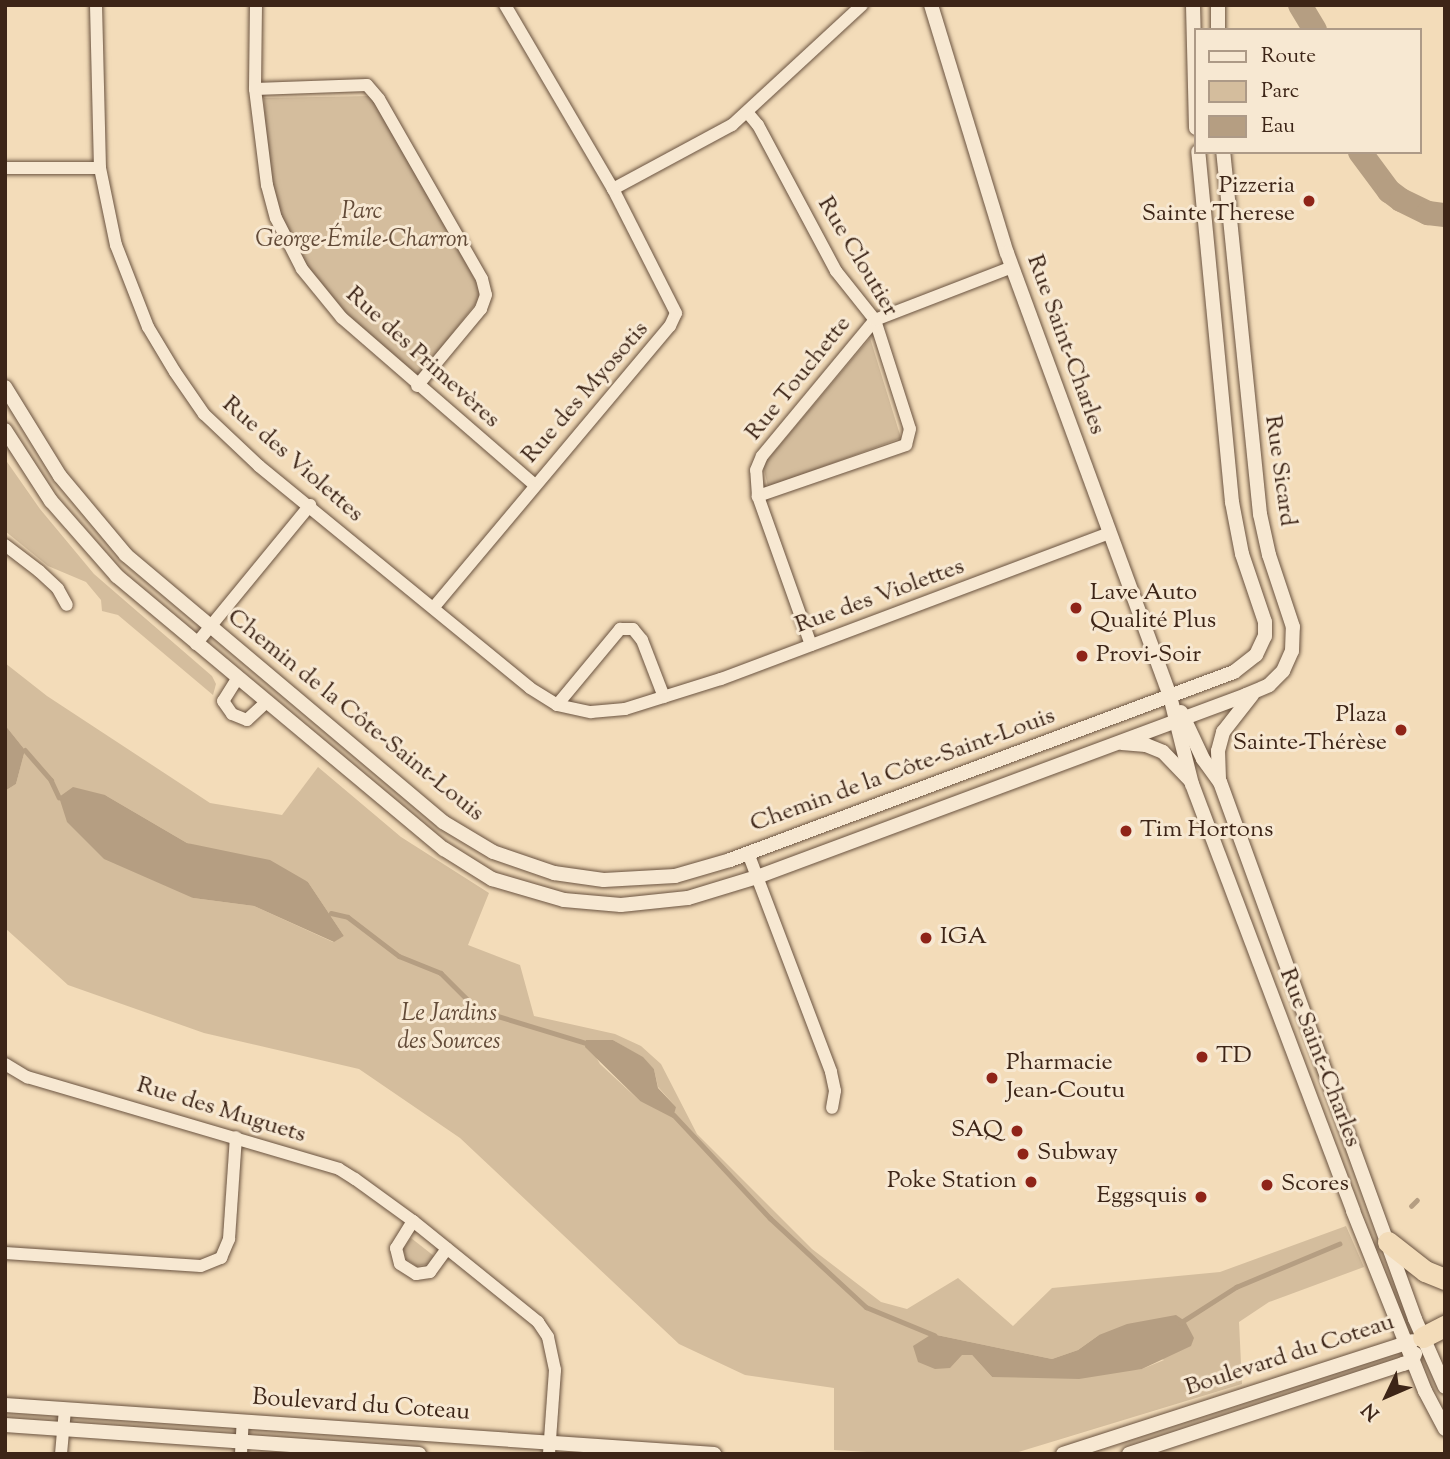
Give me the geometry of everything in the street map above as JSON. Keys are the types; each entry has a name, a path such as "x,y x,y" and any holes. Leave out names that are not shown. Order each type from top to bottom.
{"highway":[{"path":"1388,1242 1426,1270 1445,1279"},
{"path":"1414,1340 1445,1326"}],"street":[{"name":"Rue des Violettes","path":"96,5 100,168 116,245 148,327 175,372 205,414 259,466 310,505 530,688 556,705 591,712 625,709 664,697 1109,533"},
{"name":"Rue des Primevères","path":"256,5 255,89 267,185 276,218 302,269 342,318 416,386 535,485"},
{"name":"Rue des Myosotis","path":"434,607 670,326 676,313 613,189 505,5"},
{"path":"613,189 732,125 862,5"},
{"name":"Rue Saint-Charles","path":"931,5 1012,267 1170,696 1203,759 1220,782 1388,1242 1414,1340"},
{"path":"1193,5 1194,46"},
{"path":"1218,5 1218,28"},
{"path":"255,89 367,85 379,99 482,279 486,295 481,309 416,386"},
{"name":"Rue Cloutier","path":"747,112 758,125 836,271 875,320 911,429 906,444 758,496"},
{"name":"Rue Sicard","path":"1170,696 1241,669 1256,655 1265,636 1263,614 1239,542 1198,154"},
{"name":"Rue Sicard","path":"1180,719 1255,692 1274,681 1283,671 1292,651 1294,635 1262,528 1226,206 1223,154"},
{"path":"5,168 100,168"},
{"path":"1203,209 1226,206"},
{"name":"Rue Touchette","path":"811,645 758,496 756,470 762,456 875,320 1012,267"},
{"name":"Chemin de la Côte-Saint-Louis","path":"5,387 45,454 94,519 139,568 459,833 516,862 580,878 619,881 662,878 702,869 1170,696"},
{"path":"1223,407 1247,405"},
{"name":"Chemin de la Côte-Saint-Louis","path":"5,430 42,488 90,548 131,589 418,830 454,856 505,884 579,902 621,905 675,901 757,877 1180,719"},
{"path":"195,644 310,505"},
{"path":"5,545 39,570 58,589 67,605"},
{"path":"556,705 620,629 632,629 642,640 664,697"},
{"name":"Chemin de la Côte-Saint-Louis","path":"237,679 223,701 232,714 247,720 266,702"},
{"path":"1220,782 1217,757 1223,732 1255,692"},
{"name":"Rue Saint-Charles","path":"1180,719 1192,784 1261,970 1414,1340 1445,1387"},
{"path":"1117,742 1146,746 1163,752 1181,767 1192,784"},
{"path":"924,788 933,811"},
{"path":"748,853 831,1072 835,1091 832,1108"},
{"path":"579,902 580,878"},
{"path":"1254,949 1277,941"},
{"path":"1261,970 1284,962"},
{"name":"Rue des Muguets","path":"5,1064 27,1077 339,1169 414,1221 538,1322 548,1337 555,1370 549,1448"},
{"path":"5,1253 201,1266 221,1258 229,1239 236,1137"},
{"path":"414,1221 396,1248 400,1264 416,1274 430,1272 447,1249"},
{"name":"Boulevard du Coteau","path":"1063,1454 1414,1340 1412,1361 1130,1454"},
{"path":"1412,1361 1445,1429"},
{"name":"Boulevard du Coteau","path":"5,1405 243,1421 549,1448 712,1454"},
{"path":"61,1454 65,1409"},
{"path":"241,1447 243,1421"},
{"name":"Boulevard du Coteau","path":"5,1425 241,1447 419,1454"},
{"path":"1124,1435 1130,1454"}],"green space":[{"name":"Parc George-Émile-Charron","path":"372,96 483,294 416,380 352,327 302,269 267,185 264,98"},
{"path":"870,338 901,438 768,487 763,465"},
{"path":"5,459 40,509 94,574 212,676 216,684 213,695 118,615 102,611 101,600 86,582 48,566 5,531"},
{"name":"Le Jardins des Sources","path":"5,663 47,696 210,803 282,815 318,767 401,837 489,893 468,945 520,965 534,1016 615,1034 641,1046 661,1064 697,1134 812,1249 881,1302 907,1309 958,1278 1013,1326 1052,1288 1220,1272 1346,1226 1364,1267 1269,1302 1239,1322 1242,1384 1012,1454 900,1454 834,1450 834,1388 745,1375 679,1344 460,1138 359,1069 204,1033 68,985 5,928 5,791 16,784 25,750 5,725","holes":["105,795 187,843 308,882 344,936 333,942 254,906 193,898","586,1040 613,1040 643,1058 654,1069 658,1087 676,1107 640,1101 600,1064","932,1334 1052,1359 1078,1350 1099,1335 1164,1360 1142,1369 992,1377 972,1355 962,1354"]},
{"path":"411,1238 434,1256 428,1264 416,1266 406,1259 403,1249"}],"water":[{"path":"5,725 25,750 16,784 5,791"},
{"path":"73,787 105,795 187,843 270,860 308,882 344,936 334,942 254,906 193,898 104,859 67,822 59,797"},
{"path":"586,1040 613,1040 643,1057 654,1069 658,1088 676,1107 673,1118 640,1101 585,1047"},
{"path":"1176,1315 1185,1321 1194,1338 1191,1346 1142,1369 1079,1379 992,1377 972,1355 962,1355 950,1368 935,1369 918,1362 913,1346 932,1334 1052,1359 1078,1350 1099,1335 1127,1324"}],"waterway":[{"path":"1300,5 1314,28"},
{"path":"1361,154 1389,191 1401,200 1428,213 1445,215"},
{"path":"25,750 51,780 59,797"},
{"path":"331,913 348,917 399,956 441,973 478,1010 586,1043"},
{"path":"674,1115 770,1218 866,1307 934,1335"},
{"path":"1411,1206 1417,1200"},
{"path":"1180,1323 1236,1287 1339,1244"}],"place":[{"name":"Pizzeria Sainte Therese","path":"1309,201"},
{"name":"Lave Auto Qualité Plus","path":"1076,608"},
{"name":"Provi-Soir","path":"1082,656"},
{"name":"Plaza Sainte-Thérèse","path":"1401,730"},
{"name":"Tim Hortons","path":"1126,831"},
{"name":"IGA","path":"926,938"},
{"name":"TD","path":"1202,1057"},
{"name":"Pharmacie Jean-Coutu","path":"992,1078"},
{"name":"SAQ","path":"1017,1131"},
{"name":"Subway","path":"1023,1154"},
{"name":"Poke Station","path":"1031,1182"},
{"name":"Scores","path":"1267,1185"},
{"name":"Eggsquis","path":"1201,1197"}]}
